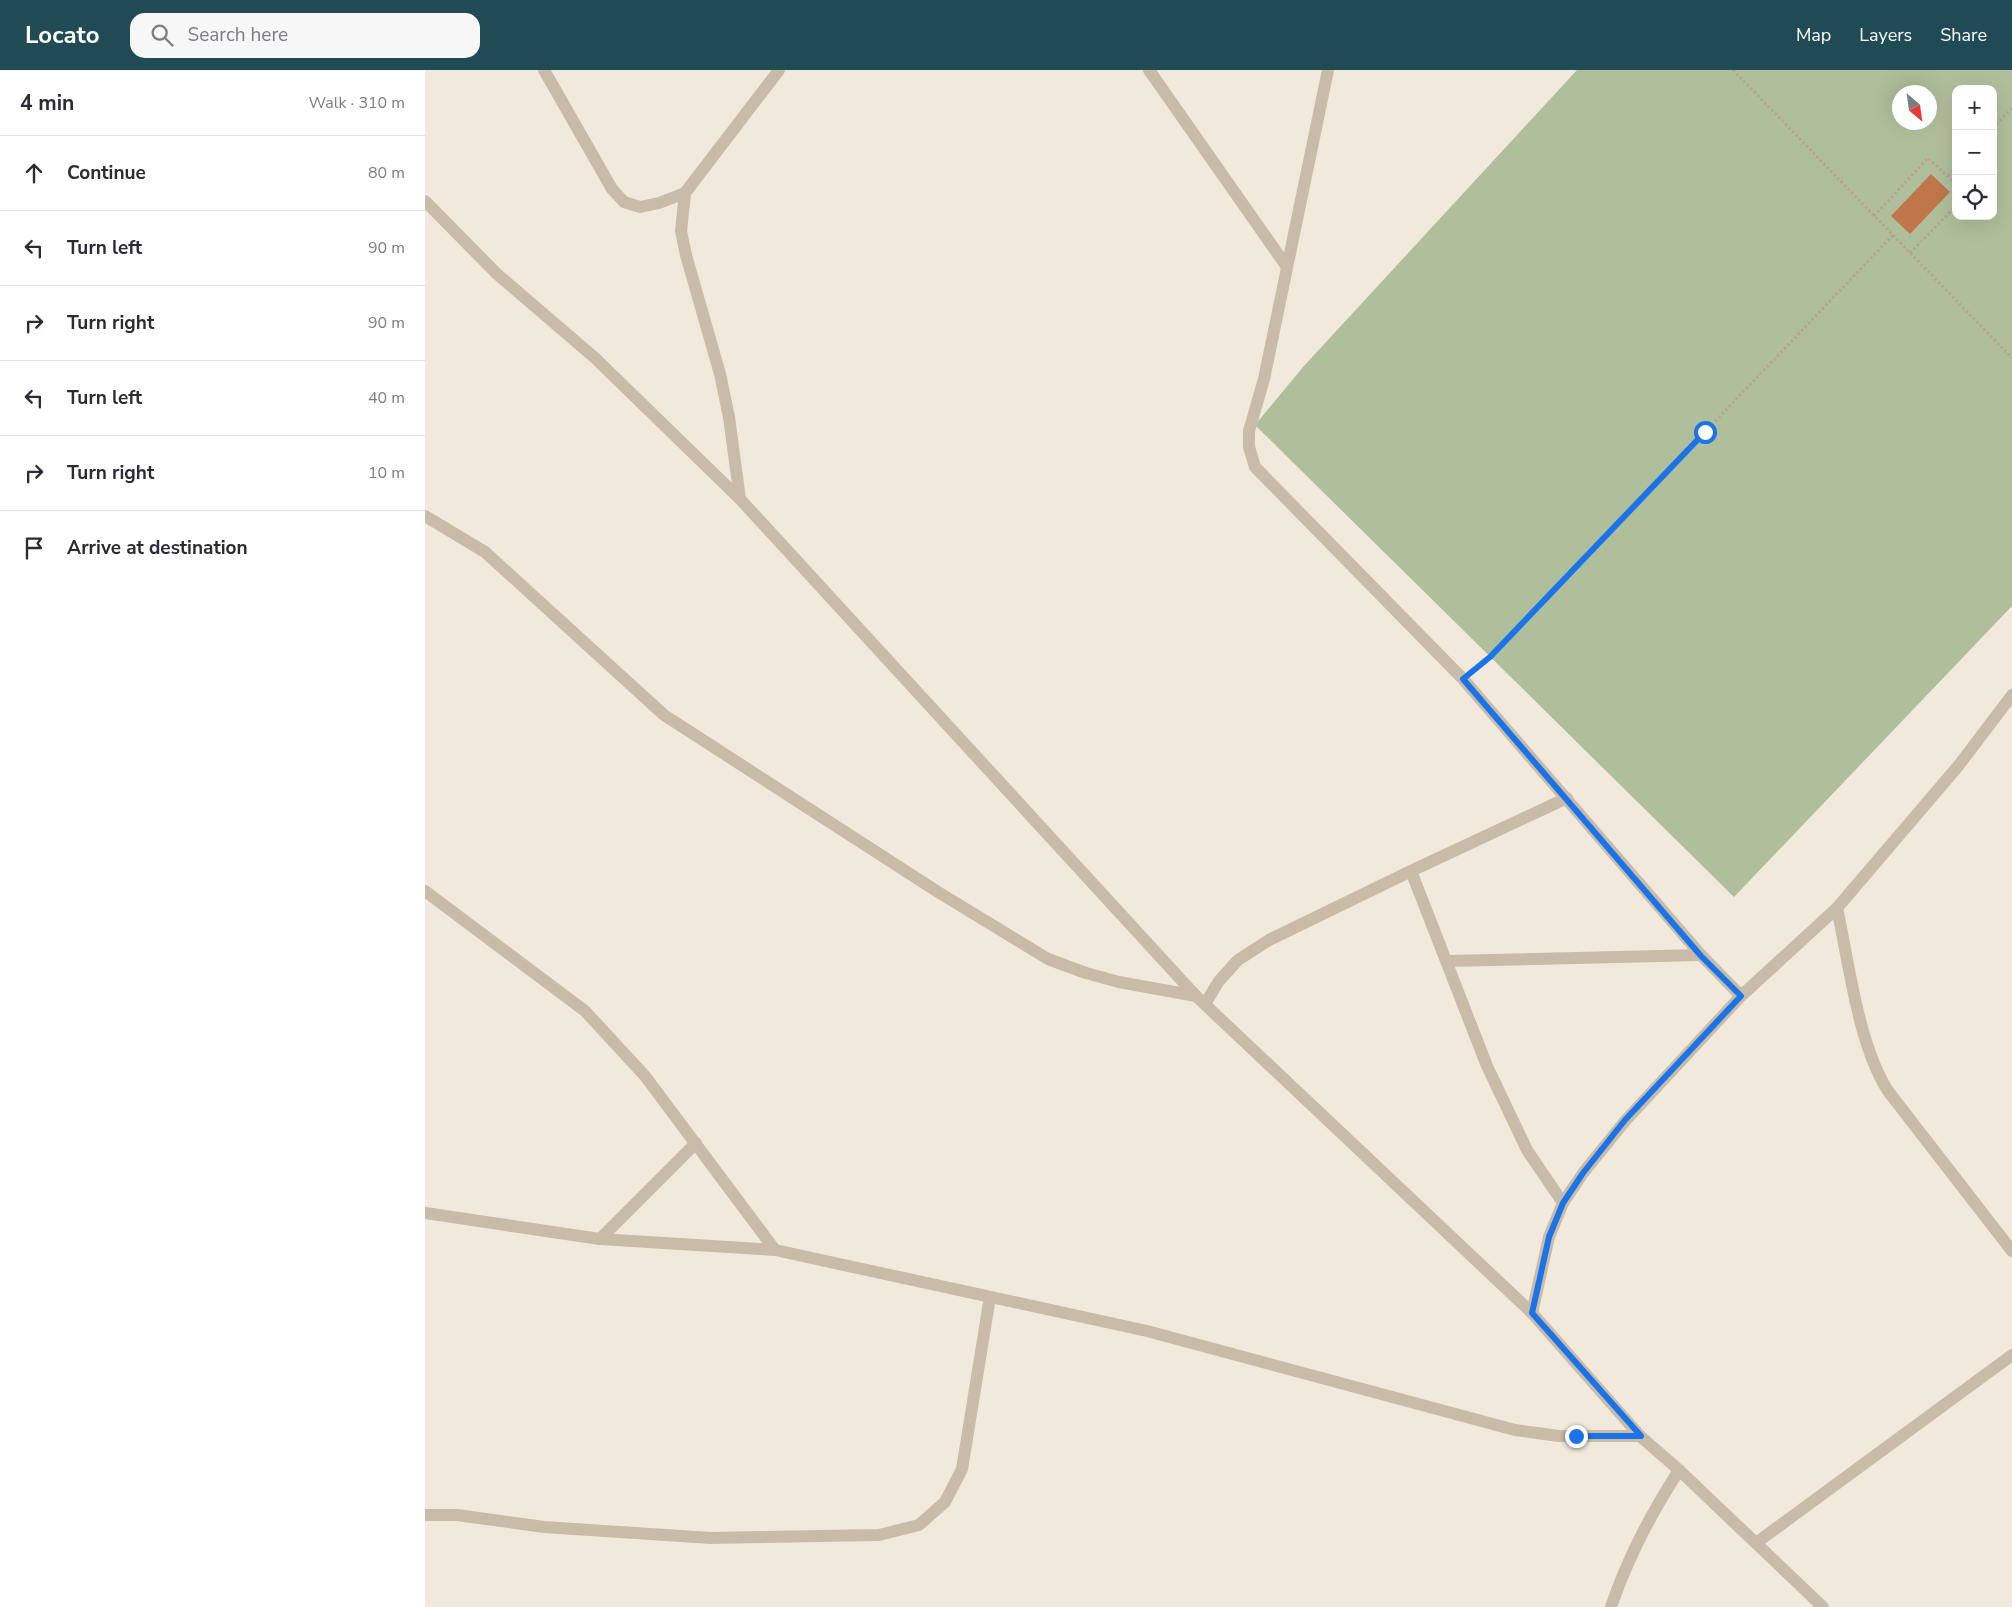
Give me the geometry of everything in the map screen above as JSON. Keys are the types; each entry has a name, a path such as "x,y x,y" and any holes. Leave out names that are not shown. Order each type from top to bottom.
{"street":[{"path":"544,70 612,190 624,202 640,207 685,193"},
{"path":"739,498 729,418 720,374 681,231 685,193 779,70"},
{"path":"1149,70 1287,267"},
{"path":"1327,70 1264,379 1249,432 1249,447 1255,467 1463,679 1701,956 1741,996"},
{"path":"425,200 497,274 595,358 739,498 1201,1000 1532,1313 1641,1436 1823,1607"},
{"path":"425,516 485,552 664,714 938,892 1047,959 1119,982 1201,1000"},
{"path":"1532,1313 1549,1237 1563,1203 1583,1173 1625,1120 1741,996 1837,908 1959,765 2012,695"},
{"path":"1201,1000 1238,960 1269,940 1567,798"},
{"path":"1411,871 1487,1066 1523,1142 1563,1203"},
{"path":"425,891 585,1011 645,1076 775,1250"},
{"path":"1837,908 1858,1006 1871,1058 1878,1075 2012,1251"},
{"path":"1447,961 1701,956"},
{"path":"600,1239 696,1143"},
{"path":"425,1213 600,1239 775,1250 1147,1331 1515,1430 1559,1436 1641,1436"},
{"path":"425,1515 457,1515 544,1527 711,1538 879,1534 919,1525 945,1502 961,1469 990,1297"},
{"path":"1756,1543 2012,1355"},
{"path":"1611,1607 1625,1568 1651,1515 1679,1470"}],"path":[{"path":"1733,70 2012,358"},
{"path":"1997,124 2012,108"},
{"path":"1874,216 1927,158 1952,180"},
{"path":"1948,176 1952,172"},
{"path":"1910,253 1952,210"},
{"path":"1463,679 1490,657 1893,235"}],"green space":[{"path":"1577,70 2012,70 2012,606 1734,897 1255,425 1303,367"}],"building":[{"path":"1931,174 1950,192 1910,234 1891,216"}],"route":[{"path":"1576,1436 1641,1436 1532,1313 1549,1237 1563,1203 1583,1173 1625,1120 1741,996 1701,956 1463,679 1490,657 1705,432"}]}
